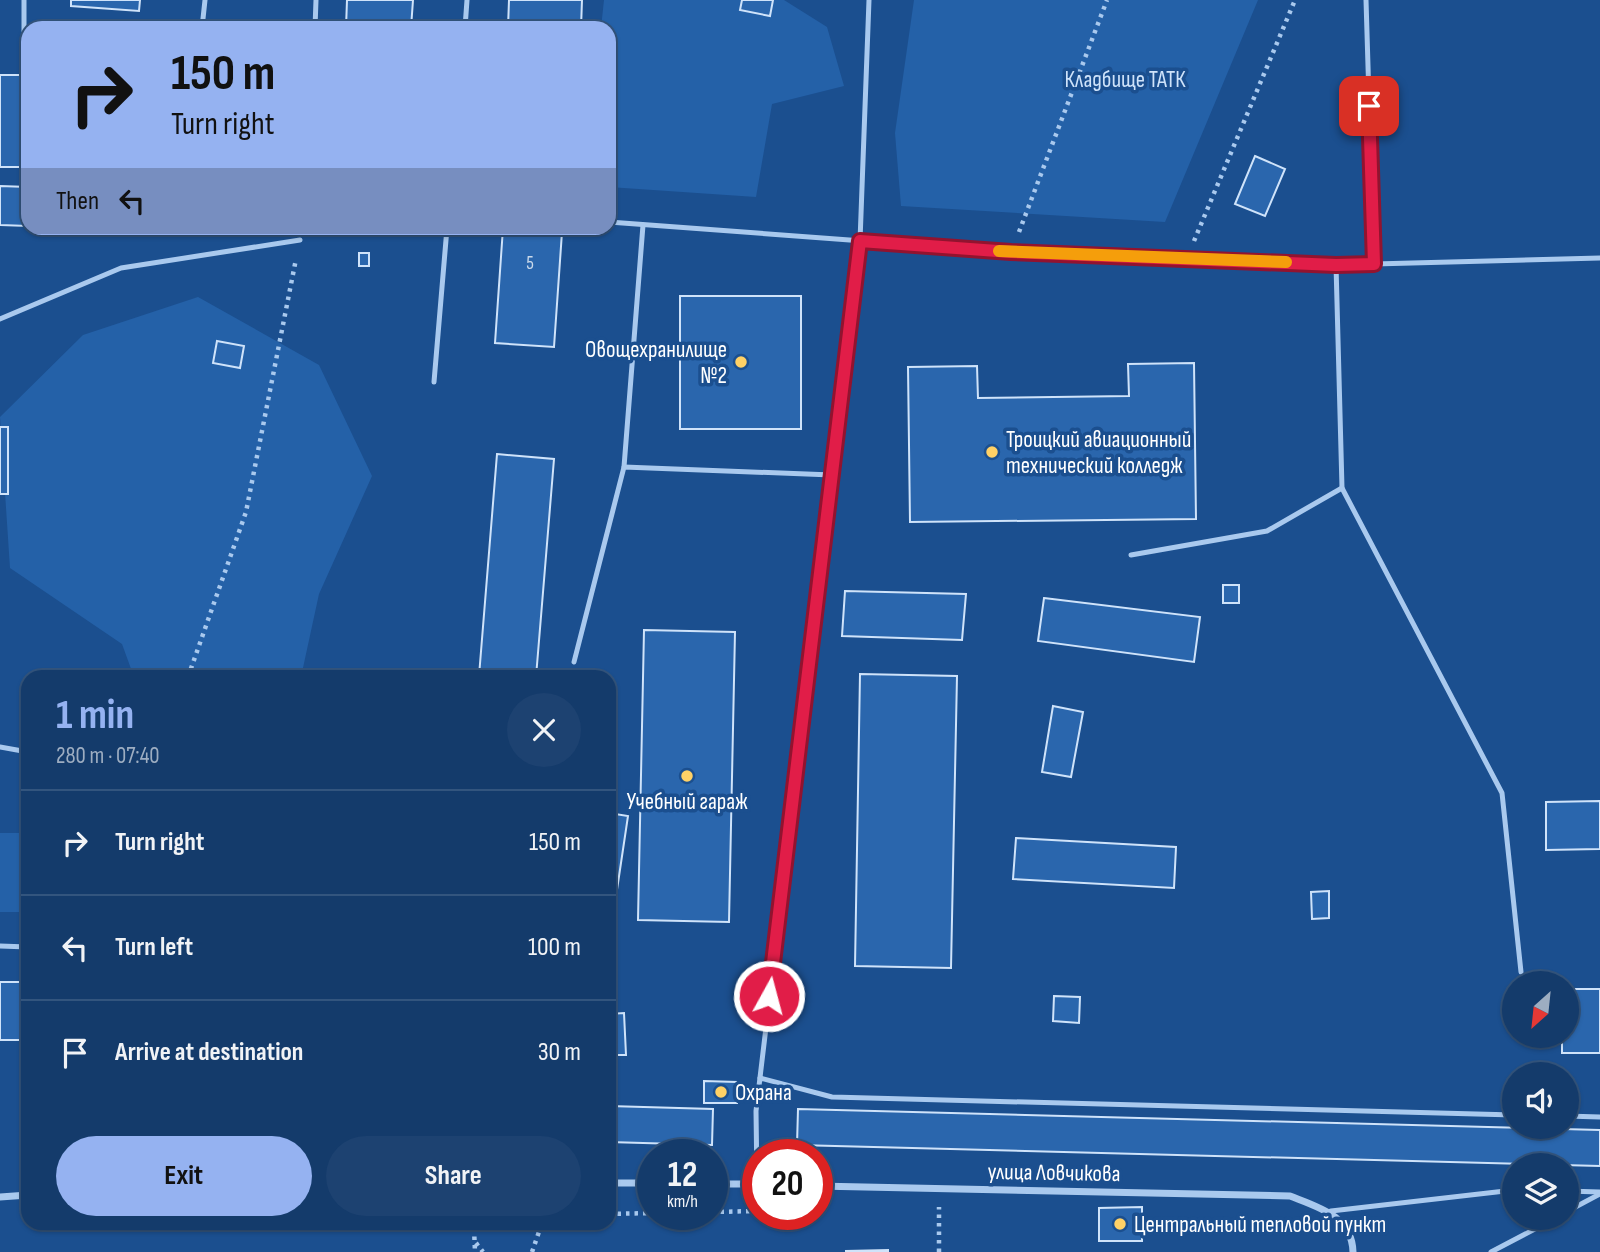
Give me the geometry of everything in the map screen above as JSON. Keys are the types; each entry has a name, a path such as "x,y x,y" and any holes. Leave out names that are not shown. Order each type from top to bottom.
{"street":[{"path":"616,1183 637,1183"},
{"name":"улица Ловчикова","path":"833,1186 1290,1196 1331,1211"},
{"path":"0,1197 21,1196"},
{"path":"1331,1211 1352,1240 1353,1252"}],"lane":[{"path":"24,0 24,21"},
{"path":"203,21 205,0"},
{"path":"315,21 316,0"},
{"path":"466,21 467,0"},
{"path":"756,1139 756,1111 860,241 869,0"},
{"path":"1366,0 1374,264"},
{"path":"616,223 1011,252 1336,265 1600,258"},
{"path":"574,662 624,467 643,225"},
{"path":"434,382 446,235"},
{"path":"0,319 121,268 300,240"},
{"path":"1336,265 1342,488 1502,793 1521,971"},
{"path":"624,467 832,475"},
{"path":"1131,555 1267,531 1342,488"},
{"path":"0,747 21,751"},
{"path":"0,946 21,947"},
{"path":"760,1079 832,1097 1502,1115"},
{"path":"1579,1116 1600,1117"},
{"path":"1331,1211 1502,1191"},
{"path":"1579,1192 1600,1193"},
{"path":"1579,1205 1600,1193"},
{"path":"1491,1252 1533,1230"}],"path":[{"path":"1011,252 1107,0"},
{"path":"1187,258 1295,0"},
{"path":"190,670 246,512 300,240"},
{"path":"939,1189 939,1252"},
{"path":"616,1214 637,1213"},
{"path":"474,1230 475,1252"},
{"path":"532,1252 540,1230"},
{"path":"475,1243 483,1252"}],"green space":[{"path":"604,0 784,0 827,27 844,86 772,104 756,197 616,187 616,21 602,21"},
{"name":"Кладбище ТАТК","path":"914,0 1258,0 1165,222 901,206 895,133"},
{"path":"198,297 319,365 372,476 319,594 303,670 131,670 122,644 10,568 0,417 83,335"},
{"path":"0,833 21,833 21,912 0,912"}],"building":[{"path":"71,0 140,0 139,11 71,6"},
{"path":"347,0 413,0 412,21 346,21"},
{"path":"509,0 582,0 581,21 508,21"},
{"path":"742,0 773,0 770,16 740,10"},
{"path":"0,75 21,75 21,167 0,167"},
{"path":"1255,156 1285,169 1265,216 1235,204"},
{"path":"0,186 21,187 21,226 0,225"},
{"path":"503,235 562,235 554,347 495,343"},
{"path":"359,253 369,253 369,266 359,266"},
{"name":"Овощехранилище №2","path":"680,296 801,296 801,429 680,429"},
{"path":"217,341 244,346 240,368 213,363"},
{"path":"1194,363 1196,519 910,522 908,367 977,366 978,398 1129,396 1128,364"},
{"path":"0,427 8,427 8,494 0,494"},
{"path":"497,454 554,459 537,670 479,670"},
{"path":"1223,585 1239,585 1239,603 1223,603"},
{"path":"845,591 966,594 962,640 842,636"},
{"path":"1044,598 1200,617 1194,662 1038,641"},
{"name":"Учебный гараж","path":"644,630 735,632 729,922 638,920"},
{"path":"860,674 957,676 951,968 855,966"},
{"path":"1053,706 1083,712 1071,777 1042,772"},
{"path":"1600,801 1600,849 1546,850 1546,802"},
{"path":"616,814 628,816 616,896"},
{"path":"1016,838 1176,847 1174,888 1013,879"},
{"path":"1329,891 1329,918 1312,919 1311,892"},
{"path":"0,982 21,982 21,1040 0,1040"},
{"path":"1579,989 1600,989 1600,1053 1562,1053 1562,1048 1579,1048"},
{"path":"1054,996 1080,997 1079,1023 1053,1021"},
{"path":"624,1013 626,1055 616,1055 616,1014"},
{"name":"Охрана","path":"704,1081 737,1082 737,1103 704,1103"},
{"path":"616,1106 713,1109 712,1139 637,1139 637,1143 616,1142"},
{"path":"798,1109 1502,1127 1502,1139 1579,1139 1579,1129 1600,1130 1600,1166 1579,1165 1579,1153 1502,1153 1502,1163 833,1146 833,1139 797,1139"},
{"name":"Центральный тепловой пункт","path":"1142,1207 1142,1241 1099,1241 1099,1208"},
{"path":"888,1250 888,1252 845,1251"}],"slow traffic":[{"path":"999,251 1286,262"}],"place":[{"name":"Овощехранилище №2","path":"741,362"},
{"name":"Троицкий авиационный технический колледж","path":"992,452"},
{"name":"Учебный гараж","path":"687,776"},
{"name":"Охрана","path":"721,1092"},
{"name":"Центральный тепловой пункт","path":"1120,1224"}],"route":[{"path":"769,996 860,241 1011,252 1336,265 1374,264 1369,106"}]}
